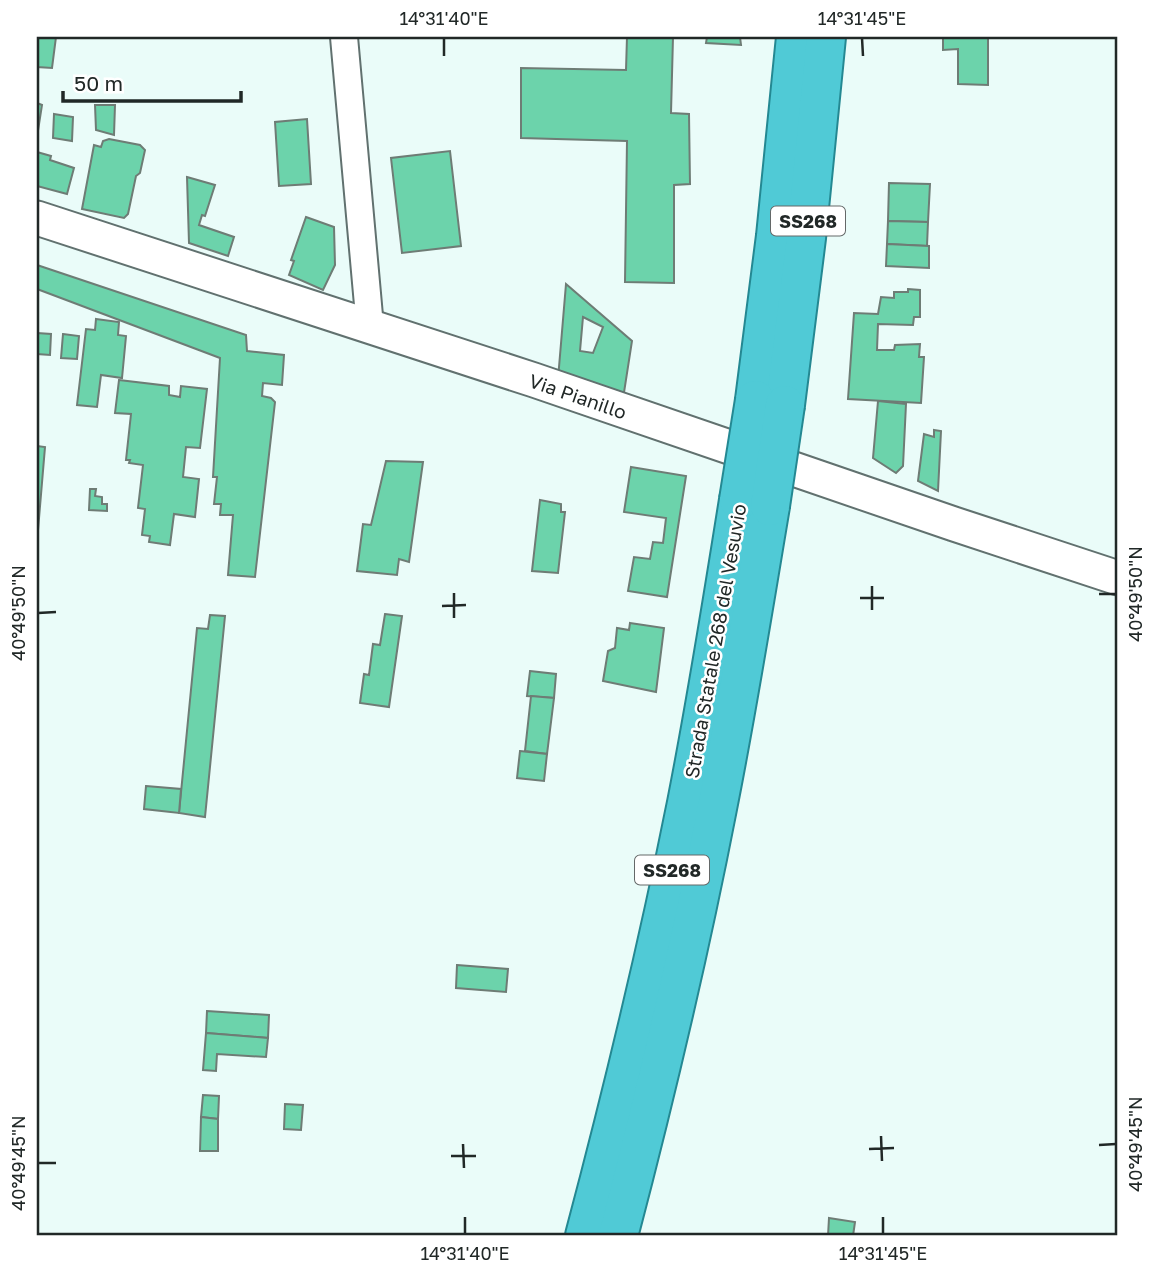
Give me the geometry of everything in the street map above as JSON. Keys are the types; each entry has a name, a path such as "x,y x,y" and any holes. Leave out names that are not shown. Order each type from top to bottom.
{"highway":[{"name":"Strada Statale 268 del Vesuvio","path":"770,402 777,222 796,37"},
{"name":"Strada Statale 268 del Vesuvio","path":"618,1236 638,1161 712,835 746,650 755,503 770,402 806,238 826,37"},
{"name":"Strada Statale 268 del Vesuvio","path":"585,1236 654,956 687,803 717,643 755,503"}],"street":[{"path":"344,37 370,327"},
{"name":"Via Pianillo","path":"37,218 534,380 940,520 1118,578"}],"building":[{"path":"37,37 56,37 52,68 37,67"},
{"path":"627,37 673,37 671,113 689,114 690,184 674,185 674,283 625,282 627,141 521,138 521,68 626,70"},
{"path":"707,37 740,37 741,45 706,43"},
{"path":"943,37 988,37 988,85 958,84 958,49 943,50"},
{"path":"37,103 42,105 37,137"},
{"path":"95,105 115,105 114,135 96,130"},
{"path":"54,114 73,117 72,141 53,138"},
{"path":"307,119 311,184 279,186 275,122"},
{"path":"109,139 140,145 145,150 128,214 124,218 82,209 94,145 101,147 103,141"},
{"path":"450,151 461,246 402,253 391,158"},
{"path":"37,152 51,156 50,160 74,168 67,194 37,186"},
{"path":"187,177 215,185 205,216 202,215 199,225 234,237 228,256 189,243"},
{"path":"889,183 930,184 928,222 888,221"},
{"path":"306,217 334,227 335,265 323,290 289,275 294,261 291,260"},
{"path":"888,221 928,222 927,246 887,244"},
{"path":"887,244 929,246 929,268 886,266"},
{"path":"37,265 246,335 247,351 284,355 282,385 263,383 262,396 275,402 255,577 228,575 233,515 220,515 221,504 214,504 217,477 213,477 220,358 37,289"},
{"path":"566,284 632,341 623,399 558,379","holes":["583,317 603,327 593,353 580,351"]},
{"path":"908,289 920,290 920,317 914,317 913,325 878,324 877,350 894,350 895,345 920,344 919,357 924,357 921,403 848,399 854,313 878,314 881,297 894,298 894,292 908,292"},
{"path":"96,319 119,322 118,335 126,336 122,378 101,375 97,407 77,405 86,329 95,330"},
{"path":"37,333 51,334 50,355 37,354"},
{"path":"63,334 79,336 77,359 61,358"},
{"path":"119,380 169,386 169,395 180,397 181,386 207,389 200,448 186,447 183,477 199,479 195,517 174,514 170,545 149,542 150,536 142,535 145,509 138,508 143,465 126,460 131,414 115,413"},
{"path":"878,401 906,404 903,466 896,473 873,458"},
{"path":"934,430 941,431 938,491 918,481 924,434 934,437"},
{"path":"37,446 45,447 37,542"},
{"path":"386,461 423,462 409,562 399,559 397,575 357,571 363,524 371,525"},
{"path":"631,467 686,476 667,597 628,591 634,557 650,559 653,542 663,543 666,518 624,512"},
{"path":"90,489 96,489 95,496 102,497 102,504 107,504 107,511 89,510"},
{"path":"540,500 561,504 561,512 565,512 558,573 532,571"},
{"path":"385,614 402,616 389,707 360,703 364,674 369,675 373,644 380,645"},
{"path":"210,615 225,616 205,817 179,813 197,628 208,629"},
{"path":"630,623 664,628 656,692 603,681 608,651 615,648 617,628 629,630"},
{"path":"530,671 556,674 554,698 527,696"},
{"path":"531,696 554,698 547,754 525,751"},
{"path":"520,751 547,754 544,781 517,778"},
{"path":"146,786 181,789 179,813 144,809"},
{"path":"457,965 508,969 506,992 456,988"},
{"path":"207,1011 269,1015 268,1038 206,1033"},
{"path":"206,1033 268,1038 266,1057 217,1054 216,1071 203,1070"},
{"path":"203,1095 219,1096 218,1119 201,1117"},
{"path":"285,1104 303,1105 301,1130 284,1129"},
{"path":"201,1117 218,1119 218,1151 200,1151"},
{"path":"829,1218 855,1222 853,1236 828,1236"}]}
